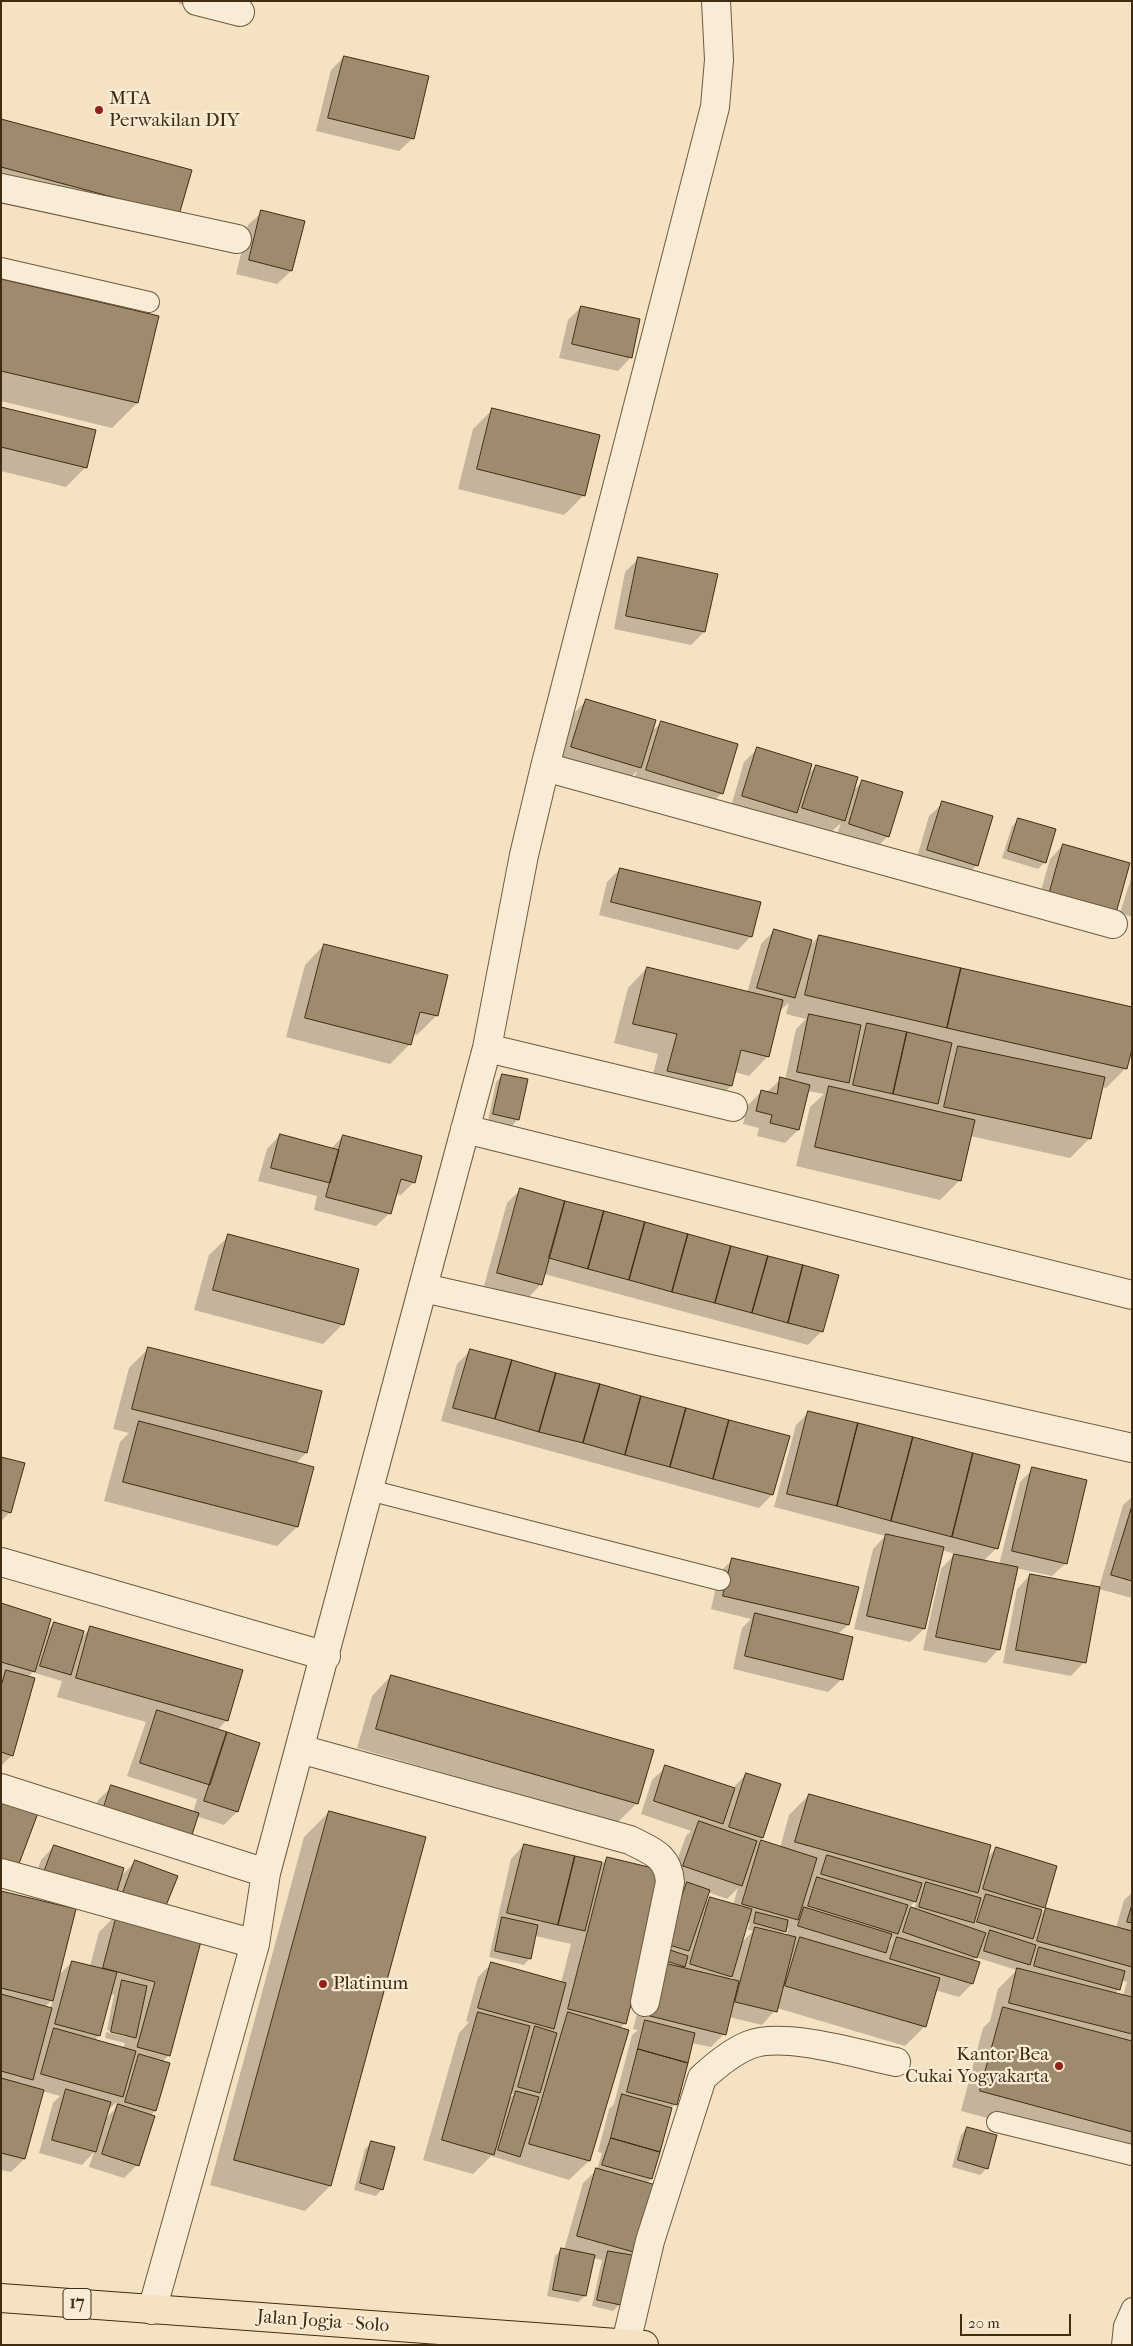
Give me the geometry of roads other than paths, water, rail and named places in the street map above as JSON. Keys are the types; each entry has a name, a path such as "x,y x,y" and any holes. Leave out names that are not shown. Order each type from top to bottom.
{"highway":[{"name":"Jalan Jogja - Solo","path":"1,2298 635,2344"}],"street":[{"path":"197,1 240,12"},
{"path":"152,2310 255,1944 266,1873 326,1656 487,1048 524,855 545,767 715,107 719,60 716,1"},
{"path":"1,188 237,239"},
{"path":"545,767 1113,924"},
{"path":"487,1048 733,1107"},
{"path":"465,1129 1132,1295"},
{"path":"424,1288 1132,1448"},
{"path":"1,1562 326,1656"},
{"path":"300,1749 630,1840 657,1854 669,1868 670,1882 645,2002"},
{"path":"1,1788 266,1873"},
{"path":"1,1873 255,1944"},
{"path":"635,2344 650,2241 702,2078 720,2062 750,2044 788,2040 896,2062"}],"lane":[{"path":"1,268 149,302"},
{"path":"369,1490 720,1580"},
{"path":"996,2122 1132,2155"},
{"path":"1122,2345 1124,2326 1132,2308"}],"place":[{"name":"MTA Perwakilan DIY","path":"99,110"},
{"name":"Platinum","path":"323,1984"},
{"name":"Kantor Bea Cukai Yogyakarta","path":"1059,2066"}]}
